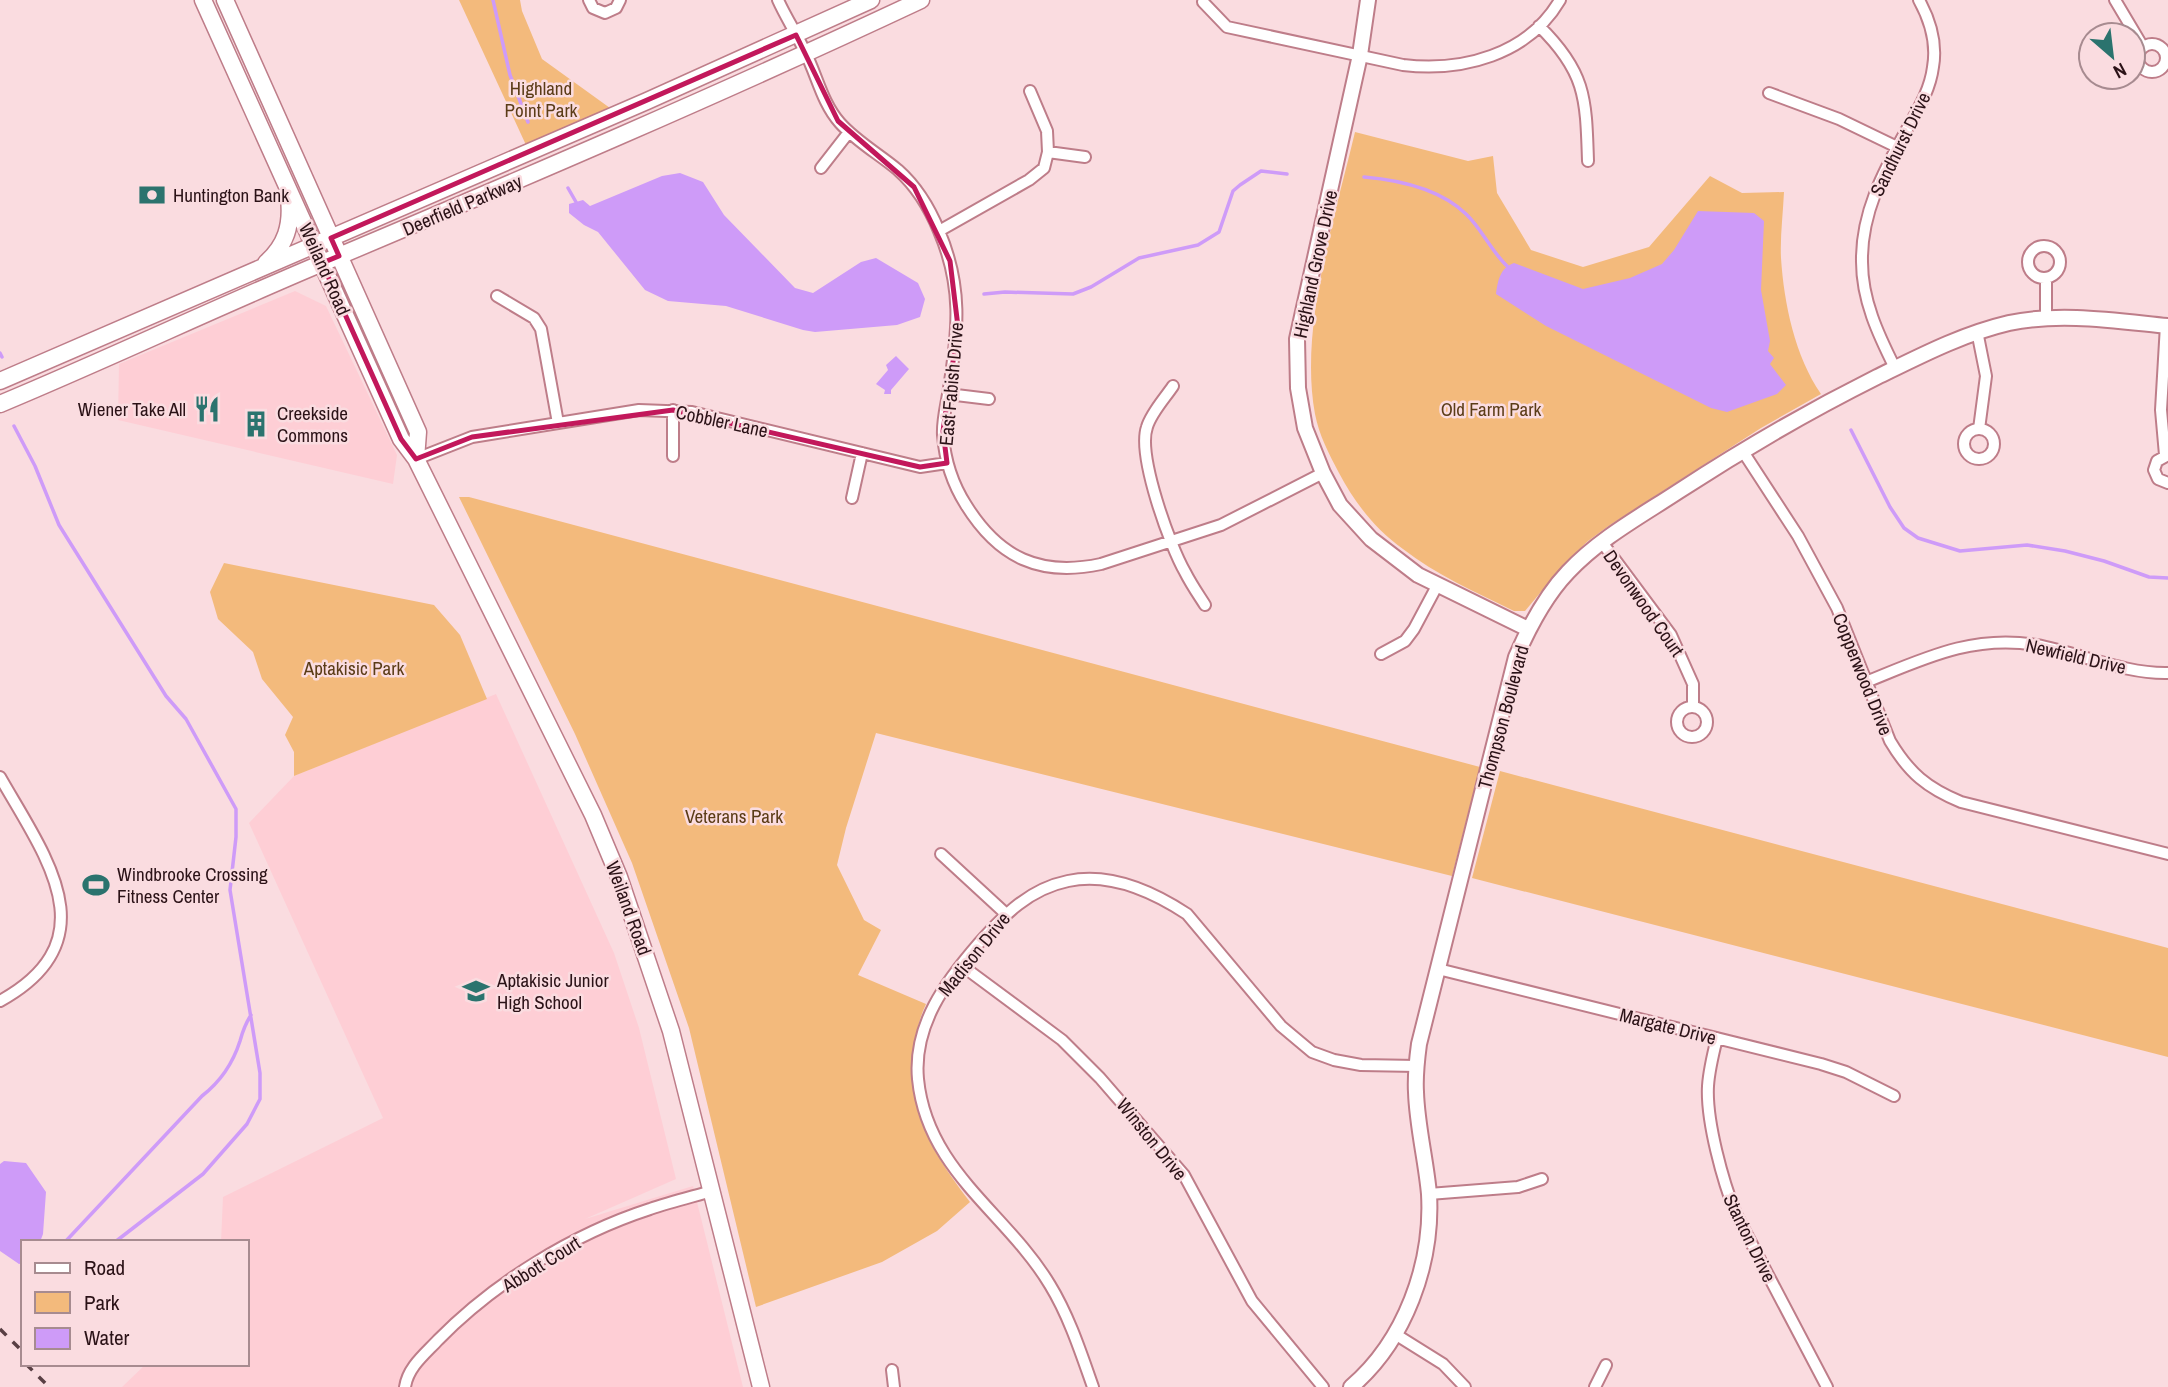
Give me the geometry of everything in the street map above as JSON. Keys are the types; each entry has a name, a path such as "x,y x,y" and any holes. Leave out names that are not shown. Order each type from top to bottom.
{"main road":[{"name":"Weiland Road","path":"203,0 401,439 416,459 593,815 619,877 671,1031 761,1387"},
{"name":"Weiland Road","path":"225,0 418,432 416,459"},
{"name":"Deerfield Parkway","path":"0,381 314,246 871,0"},
{"name":"Deerfield Parkway","path":"0,404 322,263 545,170 807,54 921,0"},
{"path":"258,269 282,246 286,237 290,208 288,189"}],"street":[{"path":"589,0 593,8 605,13 616,8 620,0"},
{"name":"East Fabish Drive","path":"778,0 807,54 813,75 829,106 849,132 907,179 939,231 953,270 958,303 958,327 943,431 947,463 958,491 986,533 999,546 1027,561 1052,567 1083,568 1221,525 1323,473"},
{"name":"Highland Grove Drive","path":"1368,0 1360,55 1297,339 1297,388 1305,428 1323,473 1340,505 1371,539 1400,562 1438,584 1528,629"},
{"path":"1203,2 1227,27 1426,68 1447,67 1502,52 1539,26 1560,0"},
{"name":"Sandhurst Drive","path":"1895,368 1874,327 1864,287 1862,261 1868,210 1878,183 1925,96 1934,66 1930,26 1919,0"},
{"path":"2115,0 2128,21"},
{"path":"1539,26 1559,46 1581,83 1585,102 1588,161"},
{"path":"939,231 1029,180 1044,168 1048,152 1046,131 1030,91"},
{"path":"1769,93 1839,119 1897,146"},
{"path":"821,167 849,132"},
{"path":"1048,152 1085,157"},
{"path":"2046,278 2046,319"},
{"path":"496,296 534,318 541,329 558,423"},
{"name":"Thompson Boulevard","path":"1351,1387 1380,1358 1395,1334 1409,1306 1422,1266 1429,1227 1429,1194 1416,1092 1424,1014 1516,657 1528,629 1551,592 1566,573 1601,541 1742,450 1802,415 1895,368 1977,331 2013,322 2046,319 2090,319 2167,326"},
{"path":"2167,326 2161,411 2166,455 2157,461 2154,470 2158,479 2168,483"},
{"path":"1977,331 1985,360 1986,376 1979,429"},
{"path":"1173,386 1147,425 1144,440 1152,486 1184,571 1205,605"},
{"path":"948,394 989,399"},
{"name":"Cobbler Lane","path":"416,459 472,436 639,410 673,410 692,412 920,467 947,463"},
{"path":"673,410 673,456"},
{"name":"Copperwood Drive","path":"1742,450 1816,568 1837,608 1883,727 1899,755 1918,777 1937,792 1961,802 2168,854"},
{"path":"852,498 862,453"},
{"name":"Devonwood Court","path":"1601,541 1671,635 1693,684 1693,706"},
{"path":"1381,654 1405,641 1438,584"},
{"name":"Newfield Drive","path":"1866,682 1948,650 1983,642 2036,645 2140,670 2168,673"},
{"path":"0,777 57,883 62,908 57,942 43,968 0,1001"},
{"path":"941,854 1006,913"},
{"name":"Madison Drive","path":"1093,1387 1074,1334 1051,1285 946,1158 933,1136 923,1109 918,1077 924,1029 930,1013 946,983 1006,913 1034,893 1068,881 1110,881 1135,887 1160,897 1187,914 1281,1026 1312,1052 1361,1065 1417,1066"},
{"name":"Winston Drive","path":"961,965 1062,1040 1100,1078 1184,1175 1252,1301 1323,1387"},
{"name":"Margate Drive","path":"1438,968 1846,1072 1894,1096"},
{"name":"Stanton Drive","path":"1717,1038 1707,1090 1724,1184 1736,1214 1826,1387"},
{"path":"1429,1194 1518,1187 1542,1179"},
{"name":"Abbott Court","path":"405,1387 408,1374 414,1366 445,1334 469,1312 531,1267 590,1233 618,1221 712,1191"},
{"path":"1395,1334 1443,1364 1465,1387"},
{"path":"1595,1387 1606,1365"},
{"path":"892,1370 894,1387"}],"highlighted area":[{"path":"796,35 838,121 914,187 950,261 958,327 943,431 947,463 920,467 673,410 472,437 416,459 401,439 322,263 339,256 331,238"}],"shaded area":[{"name":"Creekside Commons","path":"295,291 326,306 397,455 393,484 118,420 119,364"},
{"path":"496,694 614,953 639,1028 676,1179 585,1219 693,1186 743,1387 122,1387 144,1366 248,1366 248,1240 221,1240 223,1197 383,1118 249,823 294,776"}],"green space":[{"name":"Highland Point Park","path":"459,0 520,0 542,59 610,108 526,145"},
{"name":"Old Farm Park","path":"1355,132 1468,161 1493,156 1497,193 1531,250 1583,267 1649,247 1710,176 1742,193 1784,192 1781,258 1788,311 1804,363 1821,394 1761,428 1588,541 1566,562 1525,611 1514,611 1443,575 1393,541 1366,515 1332,459 1315,414 1311,381 1315,309 1329,236"},
{"name":"Veterans Park","path":"459,497 469,497 1480,767 1452,876 876,733 837,865 864,920 881,930 858,975 926,1004 915,1043 915,1098 935,1151 970,1202 937,1231 882,1262 756,1307 689,1028 632,863 575,734"},
{"name":"Aptakisic Park","path":"224,563 434,605 460,635 487,699 294,776 294,752 285,735 293,717 262,679 253,652 218,619 210,592"},
{"path":"1500,771 2168,948 2168,1057 1472,878"}],"water":[{"path":"680,173 703,182 724,215 795,288 813,293 861,262 876,258 918,283 925,299 920,317 897,325 815,332 726,306 668,301 645,290 598,232 569,213 569,204 583,200 590,206 662,176"},
{"path":"1698,211 1754,213 1764,221 1761,290 1770,341 1768,351 1774,358 1770,364 1786,385 1777,394 1727,412 1711,408 1546,326 1496,294 1503,271 1514,263 1583,289 1630,278 1662,264"},
{"path":"896,356 909,369 891,390 891,394 884,394 885,390 876,384 888,370 886,365"},
{"path":"4,1161 26,1163 46,1192 41,1240 21,1240 19,1264 0,1251 0,1164"}],"waterway":[{"path":"493,0 510,75 528,122"},
{"path":"984,294 1073,294 1091,287 1139,258 1198,245 1219,232 1233,191 1240,185 1261,171 1287,174"},
{"path":"1364,177 1405,183 1432,192 1456,205 1472,220 1507,266"},
{"path":"568,188 576,202"},
{"path":"0,353 2,357"},
{"path":"14,426 35,466 59,525 166,696 186,719 236,809 230,890 260,1073 260,1099 247,1124 203,1174 118,1240"},
{"path":"1851,430 1890,507 1904,528 1918,538 1960,551 2027,545 2065,551 2149,577 2168,578"},
{"path":"67,1240 225,1072 251,1015"}],"railway":[{"path":"0,1329 21,1350"},
{"path":"28,1366 49,1387"}],"place":[{"name":"Huntington Bank","path":"152,195"},
{"name":"Wiener Take All","path":"207,409"},
{"name":"Creekside Commons","path":"256,424"},
{"name":"Windbrooke Crossing Fitness Center","path":"96,885"},
{"name":"Aptakisic Junior High School","path":"476,991"}]}
